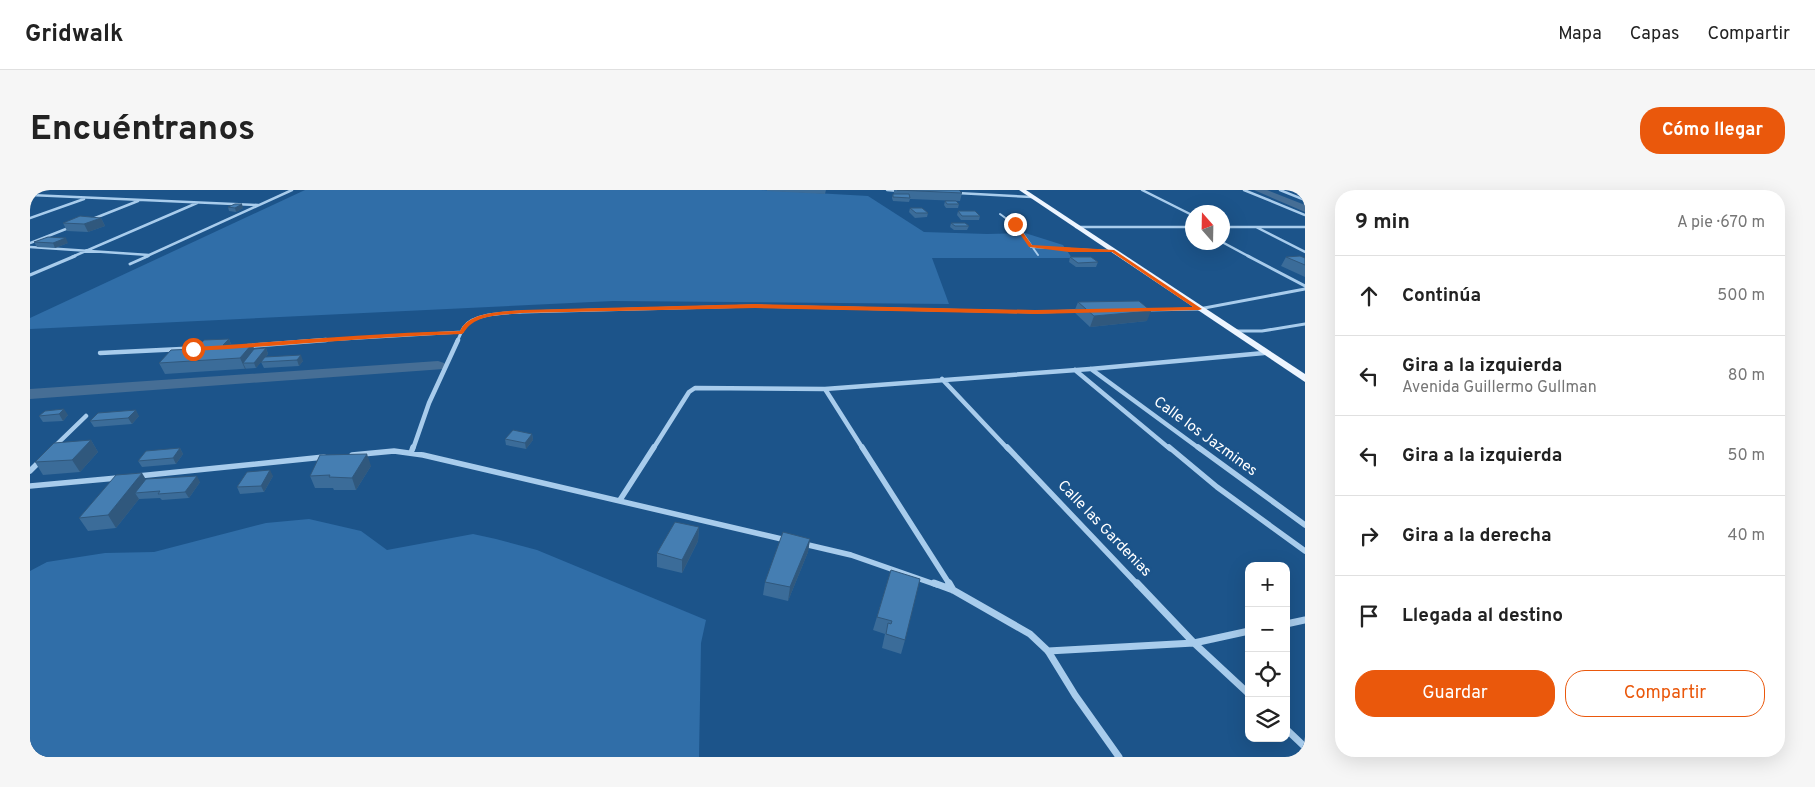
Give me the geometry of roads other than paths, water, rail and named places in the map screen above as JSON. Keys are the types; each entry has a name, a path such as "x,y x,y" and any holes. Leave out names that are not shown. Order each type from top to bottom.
{"main road":[{"path":"1027,192 1076,227 1305,379"}],"street":[{"path":"130,264 291,190"},
{"path":"887,190 906,191"},
{"path":"967,190 972,194"},
{"path":"1142,190 1185,212"},
{"path":"1244,190 1305,215"},
{"path":"1280,190 1305,200"},
{"path":"953,193 1027,192"},
{"path":"31,195 258,205"},
{"path":"30,218 88,198"},
{"path":"86,222 141,200"},
{"path":"30,275 199,202"},
{"path":"30,243 76,225"},
{"path":"1076,227 1185,227"},
{"path":"1230,227 1305,227"},
{"path":"1256,227 1305,252"},
{"path":"1230,246 1305,287"},
{"path":"30,247 150,255"},
{"path":"1141,310 1199,309 1305,287"},
{"path":"411,453 430,403 465,325 478,318 494,314 755,306 1035,312 1083,311"},
{"path":"1233,331 1262,331 1305,324"},
{"path":"240,346 462,332"},
{"path":"100,354 211,348"},
{"path":"620,500 689,392 696,388 825,389 1090,369 1264,353"},
{"name":"Calle los Jazmines","path":"1090,369 1305,525"},
{"path":"1075,370 1217,487 1305,551"},
{"name":"Calle las Gardenias","path":"942,379 1194,643 1245,690"},
{"path":"825,389 953,590"},
{"path":"51,450 86,416"},
{"path":"346,455 377,452 411,453 851,555 953,590 1030,634 1048,651 1066,681 1119,757"},
{"path":"30,471 44,457"},
{"path":"129,476 326,457"},
{"path":"30,486 119,477"},
{"path":"1290,623 1305,620"},
{"path":"1048,651 1194,643 1245,633"},
{"path":"1290,733 1305,747"}],"lane":[{"path":"1000,214 1015,224 1038,255"},
{"path":"1031,246 1069,250 1113,251"}],"waterway":[{"path":"1259,190 1305,209"},
{"path":"30,394 438,366"}]}
